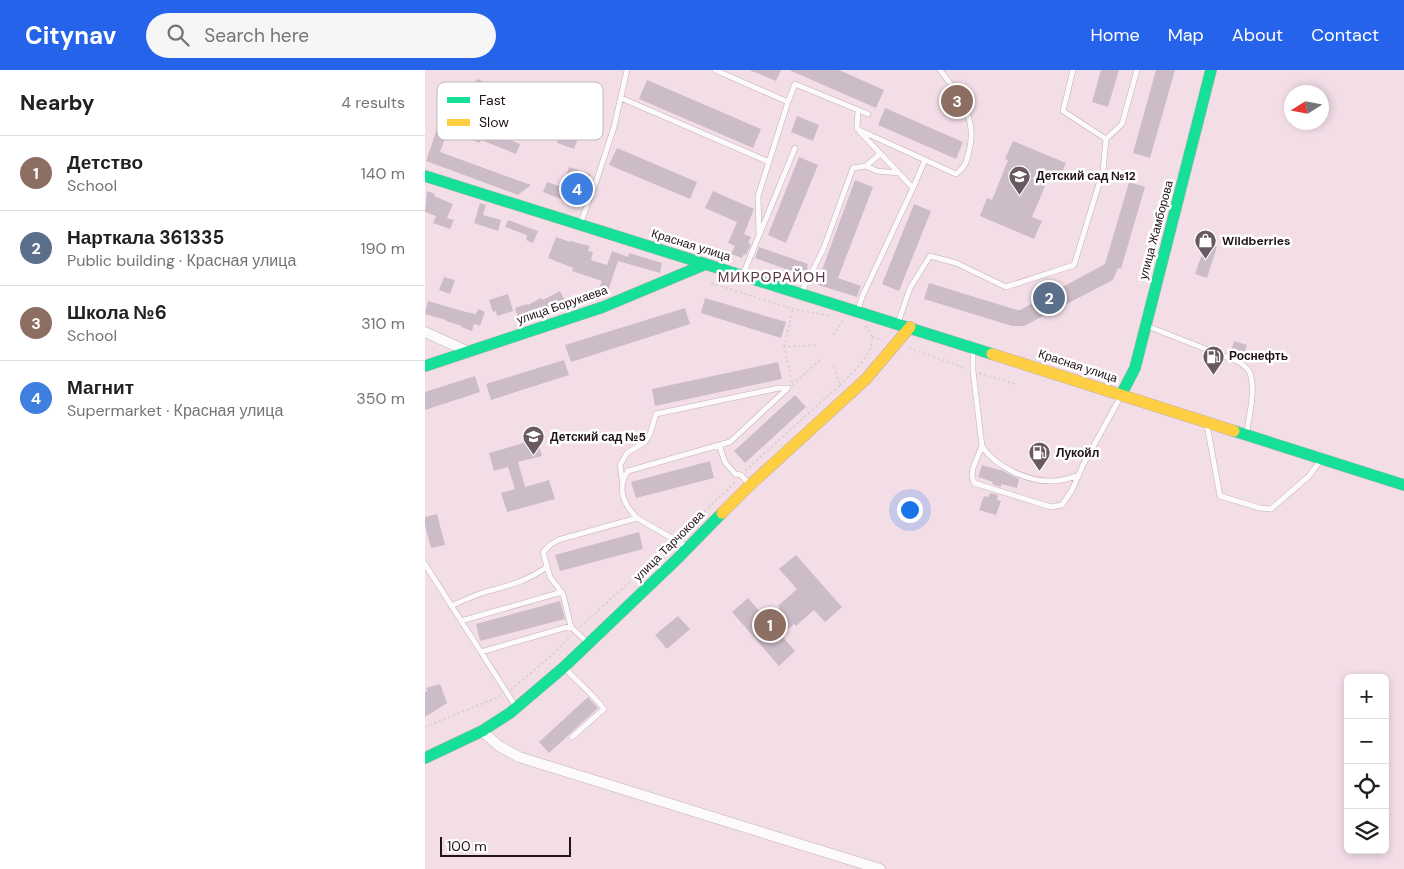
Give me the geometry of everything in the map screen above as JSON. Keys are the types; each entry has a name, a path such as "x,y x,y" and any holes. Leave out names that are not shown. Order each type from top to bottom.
{"main road":[{"name":"улица Жамборова","path":"1121,395 1135,368 1211,70"},
{"name":"Красная улица","path":"425,176 743,275 801,294 854,316 910,327 1404,485"},
{"name":"улица Борукаева","path":"425,366 593,309 706,264"},
{"name":"улица Тарчокова","path":"425,758 482,731 516,707 564,667 750,485 866,380 910,327"}],"street":[{"path":"425,332 469,352"},
{"path":"482,731 499,746 519,757 880,869"}],"lane":[{"path":"580,224 614,127 627,70"},
{"path":"715,70 788,102"},
{"path":"857,129 956,174 965,167 971,144 971,122 957,92 940,70"},
{"path":"1073,70 1063,111 1106,139"},
{"path":"898,324 910,288 930,256 956,263 1006,287 1074,265 1103,171 1106,139 1122,124 1137,70"},
{"path":"759,235 758,196 795,84 867,114"},
{"path":"621,98 769,162"},
{"path":"858,110 857,129 913,188"},
{"path":"743,275 795,148"},
{"path":"801,294 823,250 853,168 866,166 880,154"},
{"path":"854,316 925,160"},
{"path":"866,166 877,171 899,173"},
{"path":"1146,325 1239,362 1246,367 1249,372 1252,390 1246,435"},
{"path":"973,347 973,371 982,446 987,455 998,464 1032,478 1051,481 1079,475"},
{"path":"622,479 628,471 730,442 791,386"},
{"path":"688,547 637,518 628,510 622,497 622,479 619,464 627,453 645,442 650,434 656,414 791,386"},
{"path":"982,446 973,468 972,476 974,483 1051,507 1062,505 1073,490 1121,395"},
{"path":"1207,422 1220,496 1260,508 1271,509 1309,476 1322,459"},
{"path":"719,446 725,462 735,474 741,475 750,485"},
{"path":"589,643 571,626 561,592 550,576 543,552 557,540 637,518"},
{"path":"425,564 516,707"},
{"path":"451,606 483,593 531,578 547,567"},
{"path":"461,621 561,592"},
{"path":"481,652 571,626"},
{"path":"564,667 577,682 593,694 604,710 572,737"}],"path":[{"path":"711,283 793,308 835,317"},
{"path":"791,386 784,347 793,308"},
{"path":"833,335 843,319 854,316"},
{"path":"425,727 507,694 554,653 575,631 675,540 741,475 864,362 872,337 870,331 865,326"},
{"path":"784,347 816,345"},
{"path":"913,349 1015,384"},
{"path":"791,386 820,360"},
{"path":"833,364 840,385"}],"building":[{"path":"749,70 781,70 776,81"},
{"path":"789,70 839,70 884,90 876,108"},
{"path":"1101,70 1119,70 1108,107 1092,102"},
{"path":"1156,70 1175,70 1150,158 1133,153"},
{"path":"647,80 761,129 753,148 639,99"},
{"path":"885,108 963,142 956,159 878,125"},
{"path":"797,116 819,125 813,141 791,132"},
{"path":"437,129 437,140 444,140 440,152 531,185 518,195 426,161"},
{"path":"481,140 510,140 520,144 516,154"},
{"path":"558,140 577,140 574,149 557,143"},
{"path":"1013,141 1066,163 1058,181 1049,177 1032,217 1042,221 1034,239 980,216 987,198 992,200 1008,160 1005,159"},
{"path":"617,148 697,182 690,199 609,165"},
{"path":"799,157 818,165 786,243 768,235"},
{"path":"569,167 591,175 581,201 573,198 571,203 543,192 547,182 562,187"},
{"path":"855,180 873,187 838,278 861,286 857,297 812,283 817,271 820,272 822,270"},
{"path":"1129,182 1145,187 1121,269 1118,268 1113,280 1024,326 1012,326 924,299 929,283 1020,310 1105,264"},
{"path":"427,191 453,204 447,218 454,220 450,229 433,223 436,216 425,212"},
{"path":"713,191 754,209 744,234 751,237 748,243 751,244 746,255 744,254 742,258 731,254 735,246 728,243 737,222 705,208"},
{"path":"480,203 486,205 483,215 501,220 498,231 474,223"},
{"path":"914,204 931,211 899,291 882,284"},
{"path":"508,220 538,231 533,243 526,240 527,235 505,227"},
{"path":"556,237 590,246 588,251 593,252 591,260 607,265 612,251 628,257 629,253 662,263 660,273 618,261 607,294 598,291 602,281 572,271 573,268 548,258"},
{"name":"Wildberries","path":"1206,243 1217,247 1207,278 1195,274"},
{"path":"759,247 808,264 807,268 809,269 805,276 755,258"},
{"path":"444,277 455,280 450,294 439,290"},
{"path":"560,291 566,302 558,306 556,304 519,321 515,308 528,305 541,298 543,300"},
{"path":"508,294 513,311 497,316 496,311 493,312 489,300"},
{"path":"705,298 786,322 781,338 701,313"},
{"path":"428,301 476,314 478,309 485,312 480,326 474,324 472,331 446,320 425,314"},
{"path":"685,308 690,324 571,362 565,345"},
{"path":"1234,341 1247,345 1242,359 1230,354"},
{"path":"564,360 569,375 491,400 486,384"},
{"path":"778,362 782,379 655,406 652,389"},
{"path":"475,376 480,392 425,410 425,392"},
{"path":"795,395 806,407 745,463 734,451"},
{"path":"537,439 542,456 518,462 525,487 549,480 555,499 507,512 501,493 515,489 508,467 494,471 489,453"},
{"path":"710,461 714,478 636,498 631,482"},
{"path":"982,465 1003,471 1019,479 1017,488 1001,484 1001,487 978,477"},
{"path":"990,493 998,495 997,500 1001,501 996,515 979,510 984,496 988,497"},
{"path":"437,514 445,545 431,548 425,525 425,517"},
{"path":"639,532 643,549 560,571 555,555"},
{"path":"796,555 842,607 825,622 814,610 796,626 794,624 781,635 795,651 779,666 732,612 748,598 767,620 780,608 778,606 797,589 779,569"},
{"path":"560,601 565,619 480,641 476,624"},
{"path":"678,616 690,629 667,649 655,635"},
{"path":"440,684 447,703 425,717 425,692 428,691 426,688"},
{"path":"588,697 598,708 549,753 539,742"}],"traffic: fast":[{"path":"1121,395 1135,368 1211,70"},
{"path":"425,176 992,354"},
{"path":"425,366 603,307 706,264"},
{"path":"1234,431 1404,485"},
{"path":"425,758 482,731 510,713 564,667 676,560 722,513"}],"traffic: slow":[{"path":"722,513 866,379 910,327"},
{"path":"992,354 1234,431"}],"place":[{"name":"Школа №6","path":"957,101"},
{"name":"Магнит","path":"577,189"},
{"name":"Детский сад №12","path":"1020,195"},
{"name":"Wildberries","path":"1206,260"},
{"name":"Нарткала 361335","path":"1049,298"},
{"name":"Роснефть","path":"1213,375"},
{"name":"Детский сад №5","path":"534,456"},
{"name":"Лукойл","path":"1040,472"},
{"name":"Детство","path":"770,625"}],"district":[{"name":"МИКРОРАЙОН","path":"772,277"}]}
